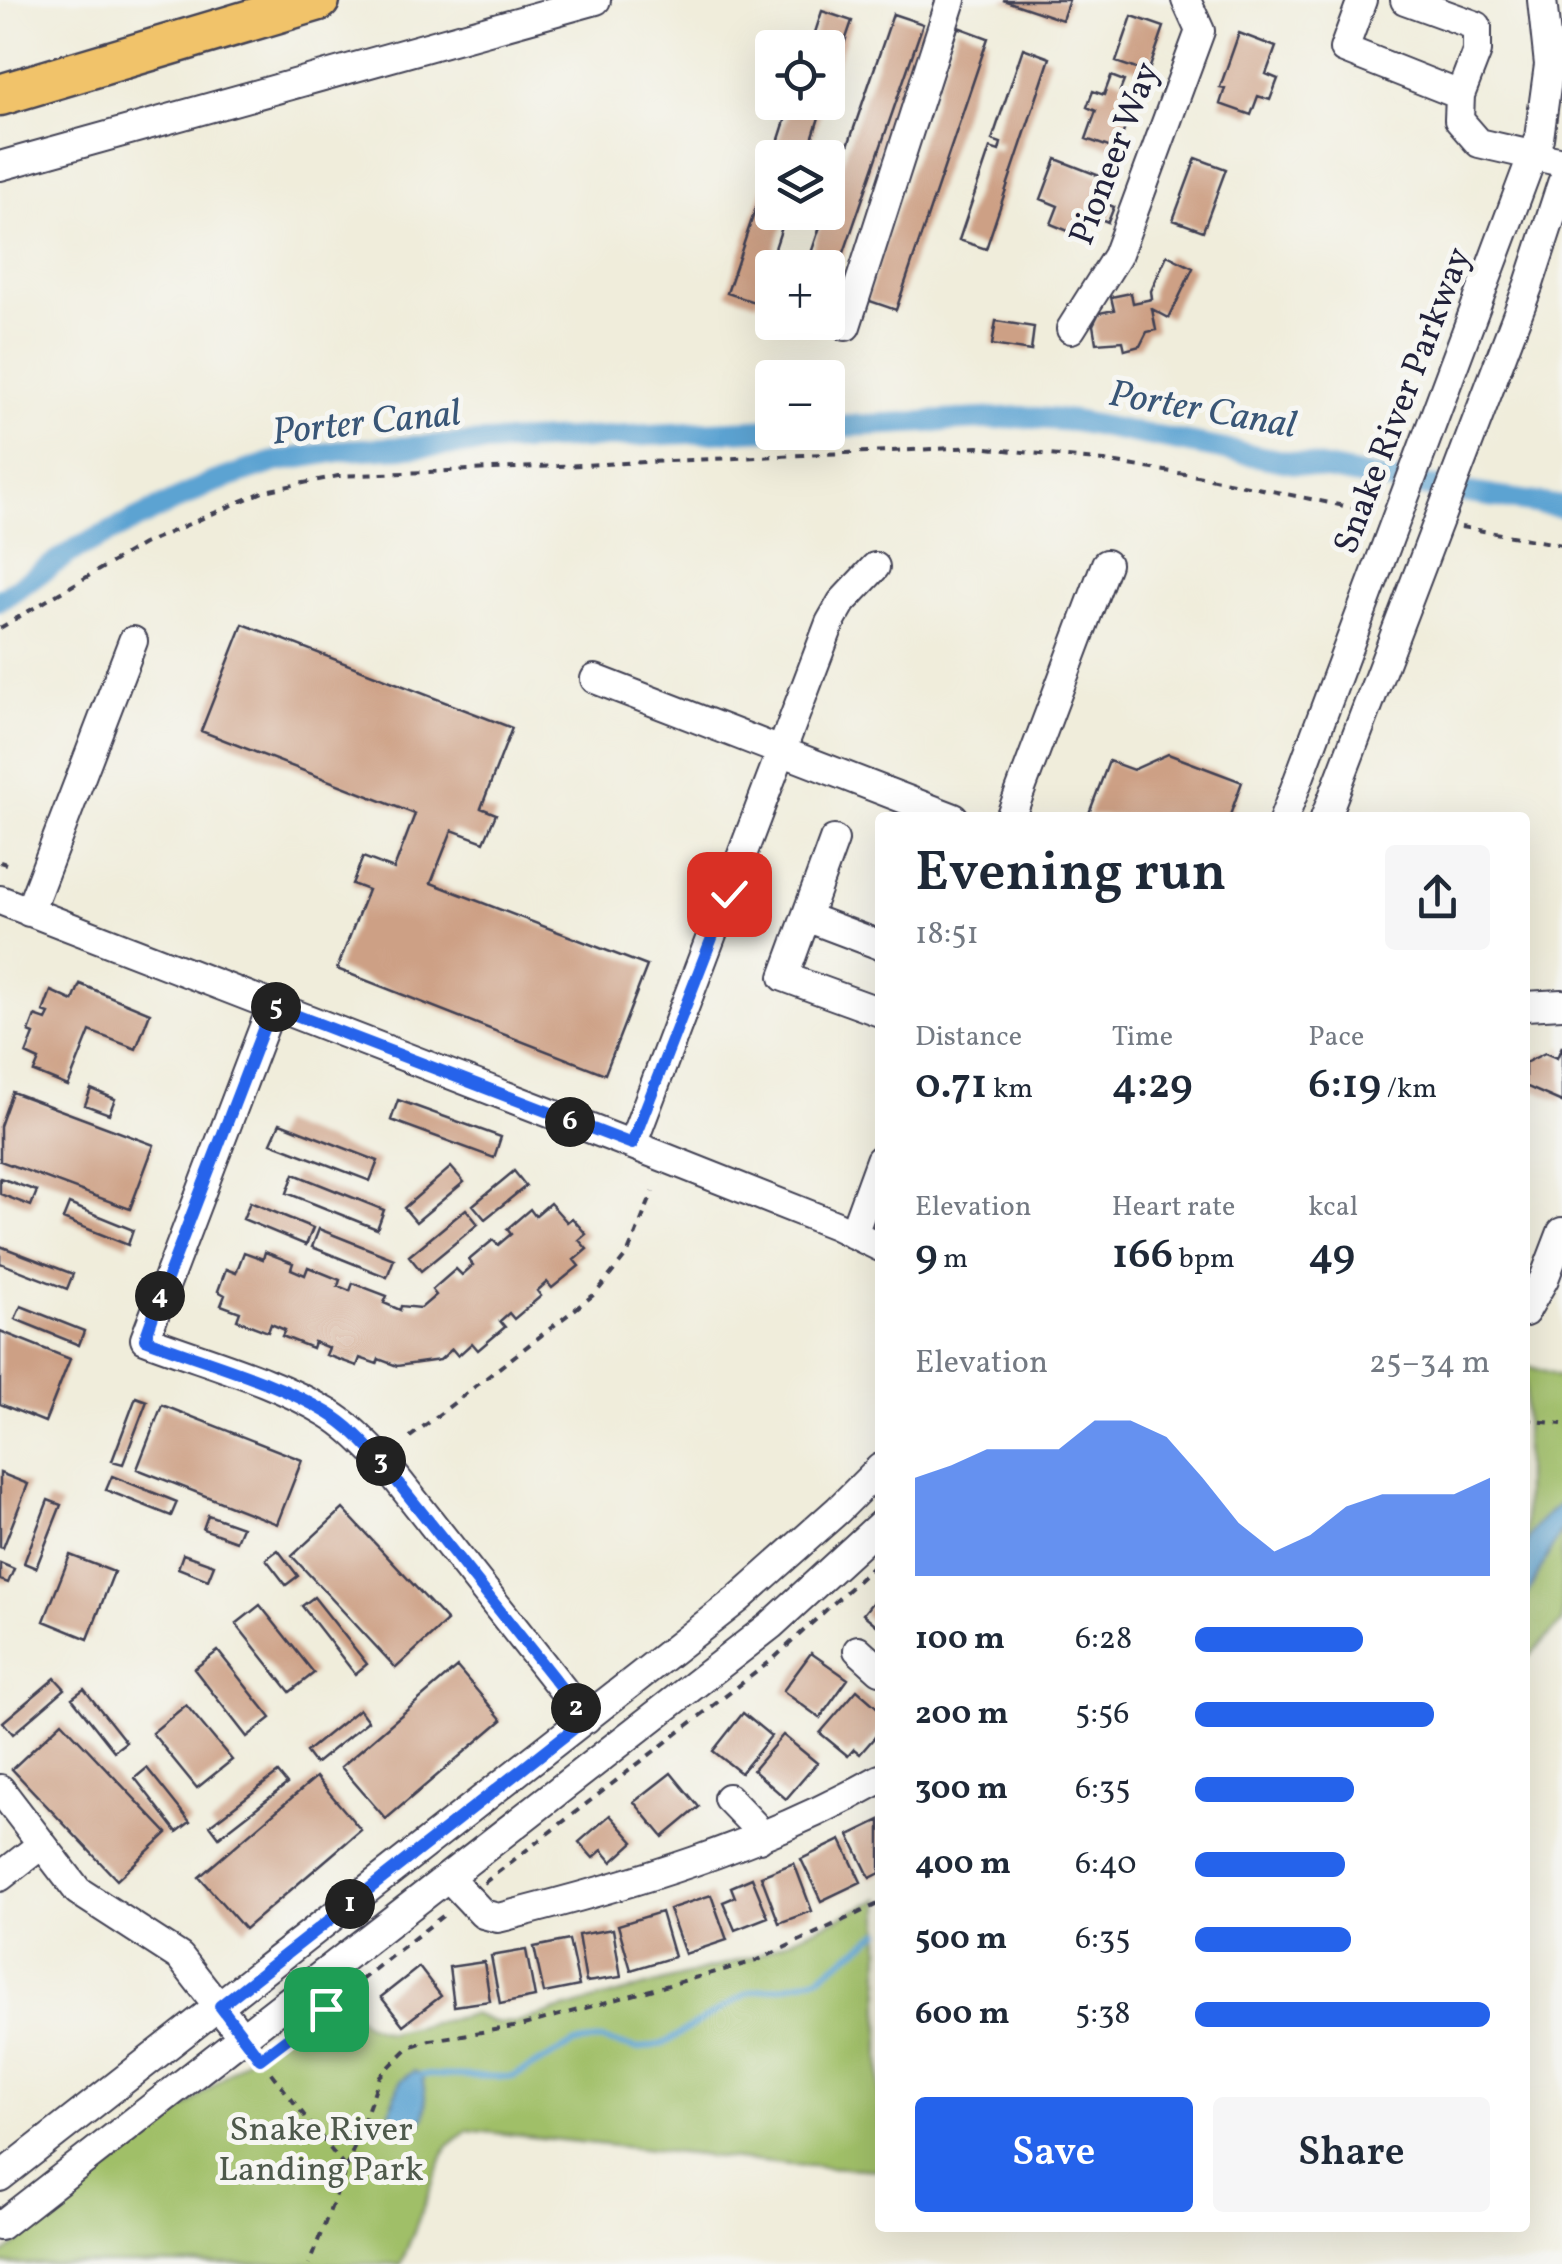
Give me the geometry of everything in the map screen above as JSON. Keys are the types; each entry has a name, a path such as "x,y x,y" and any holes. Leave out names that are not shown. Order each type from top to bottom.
{"highway":[{"path":"0,95 320,0"}],"street":[{"path":"0,166 596,0"},
{"path":"846,326 951,0"},
{"name":"Pioneer Way","path":"1071,328 1117,256 1200,31 1186,0"},
{"path":"1362,0 1344,49 1460,95"},
{"path":"1405,0 1477,26 1477,51 1460,95 1460,120 1479,143 1562,162"},
{"name":"Snake River Parkway","path":"1286,812 1393,509 1417,466 1533,155 1545,110 1549,65 1542,0"},
{"path":"1327,812 1448,518 1458,474 1530,284 1562,184"},
{"path":"1530,284 1562,229"},
{"path":"1012,812 1106,564"},
{"path":"632,1144 784,752 830,622 842,602 875,567"},
{"path":"29,912 133,641"},
{"path":"595,679 939,812"},
{"path":"834,840 784,977 875,1010"},
{"path":"0,900 632,1144 875,1245"},
{"path":"806,917 875,943"},
{"path":"1530,1006 1562,1004"},
{"path":"272,1006 145,1339 298,1397 330,1414 358,1436 586,1719"},
{"path":"853,1234 875,1174"},
{"path":"1530,1303 1562,1232"},
{"path":"0,2177 738,1599 875,1473"},
{"path":"0,2226 252,2049 458,1888 771,1625 875,1530"},
{"path":"858,1650 875,1665"},
{"path":"458,1888 483,1914 498,1918 636,1882 759,1838 875,1781"},
{"path":"0,1789 78,1892 180,1957 252,2049"},
{"path":"728,1798 753,1824 759,1838"},
{"path":"0,1878 41,1846"}],"path":[{"path":"0,628 143,544 265,491 338,476 978,447 1104,460 1393,509"},
{"path":"1448,518 1491,534 1562,545"},
{"path":"410,1437 596,1294 628,1253 653,1192"},
{"path":"1530,1420 1562,1424"},
{"path":"346,2169 252,2049 458,1888 772,1660 875,1565"},
{"path":"309,2264 380,2076 409,2047 520,2026 756,1960 875,1905"}],"green space":[{"path":"1530,1367 1562,1378 1562,1622 1530,1655"},
{"name":"Snake River Landing Park","path":"875,1901 875,2170 791,2165 468,2130 447,2147 401,2264 0,2264 0,2257 330,1991 365,2024 388,2033 473,2014 493,2022 513,2023 755,1956"}],"water":[{"path":"1562,1503 1562,1528 1530,1589 1530,1536 1547,1514"},
{"path":"414,2071 422,2075 425,2116 420,2125 396,2123 390,2111 400,2081"}],"building":[{"path":"1003,0 1069,0 1062,20"},
{"path":"822,11 852,21 845,41 845,30 816,30"},
{"path":"893,14 923,24 845,250 812,250 819,230 845,230 845,154"},
{"path":"1132,16 1164,27 1148,73 1116,62"},
{"path":"958,27 988,38 896,310 867,300"},
{"path":"1239,33 1276,47 1266,74 1278,79 1270,100 1258,96 1251,115 1220,104 1225,88 1220,87"},
{"path":"1023,48 1050,58 986,249 959,240 990,148 999,151 1001,143 992,140"},
{"path":"1111,76 1124,81 1120,91 1136,97 1117,150 1086,139 1096,111 1087,107 1093,91 1104,95"},
{"path":"785,120 818,120 812,140 779,140"},
{"path":"1196,158 1226,169 1203,231 1173,220"},
{"path":"1056,159 1110,180 1102,202 1114,207 1108,222 1091,215 1083,237 1051,224 1058,206 1041,199"},
{"path":"755,210 755,230 781,230 774,250 755,250 755,302 727,293"},
{"path":"1167,255 1193,268 1169,318 1152,309 1156,330 1147,332 1140,346 1125,350 1123,341 1096,343 1093,325 1099,313 1114,310 1111,297 1131,293 1133,303 1152,299 1151,291"},
{"path":"996,321 1034,327 1031,351 992,345"},
{"path":"243,624 512,728 481,808 496,814 484,842 452,830 431,883 647,966 605,1074 337,969 368,890 352,884 363,857 394,869 415,814 201,731"},
{"path":"1168,754 1242,782 1231,812 1090,812 1109,761 1133,770"},
{"path":"80,984 150,1013 136,1049 90,1031 68,1086 34,1072 39,1060 26,1054 34,1034 29,1032 35,1016 46,1020 49,1014 43,1012 51,991 73,1001"},
{"path":"1562,1046 1562,1102 1530,1088 1530,1060 1545,1053 1557,1058"},
{"path":"91,1089 115,1099 109,1114 85,1105"},
{"path":"12,1092 154,1145 130,1209 0,1161 0,1126"},
{"path":"398,1100 501,1137 494,1158 391,1120"},
{"path":"280,1123 378,1161 370,1181 271,1143"},
{"path":"451,1167 464,1182 416,1222 404,1208"},
{"path":"514,1171 526,1186 485,1219 473,1205"},
{"path":"294,1174 384,1210 377,1229 287,1193"},
{"path":"0,1178 37,1191 31,1206 0,1194"},
{"path":"250,1202 313,1228 306,1245 243,1219"},
{"path":"550,1203 567,1222 572,1218 586,1234 579,1240 587,1249 574,1260 579,1266 552,1288 547,1282 537,1291 541,1296 514,1319 509,1313 500,1321 505,1327 478,1350 472,1343 458,1356 452,1349 440,1360 397,1366 379,1359 377,1364 360,1358 357,1366 326,1355 329,1348 314,1342 312,1348 282,1336 285,1330 271,1324 268,1332 237,1320 240,1312 221,1305 225,1295 218,1291 226,1269 236,1273 244,1252 263,1259 265,1252 293,1263 291,1269 305,1275 308,1267 340,1280 338,1286 350,1291 353,1283 387,1296 384,1303 400,1310 401,1306 421,1308 436,1295 432,1290 456,1269 462,1275 473,1265 469,1260 493,1240 498,1245 511,1234 507,1229 530,1209 535,1216"},
{"path":"69,1204 133,1230 128,1245 63,1219"},
{"path":"466,1209 478,1224 421,1271 409,1256"},
{"path":"319,1229 394,1259 387,1277 312,1247"},
{"path":"0,1246 73,1274 67,1289 0,1263"},
{"path":"21,1306 84,1331 79,1345 15,1319"},
{"path":"0,1331 70,1359 45,1422 0,1404"},
{"path":"136,1397 147,1401 123,1464 112,1461"},
{"path":"162,1405 302,1460 277,1524 137,1469"},
{"path":"0,1473 28,1484 3,1548 0,1547"},
{"path":"112,1476 177,1502 171,1516 106,1490"},
{"path":"48,1500 61,1505 36,1568 24,1563"},
{"path":"343,1509 447,1621 396,1668 292,1556"},
{"path":"208,1515 242,1527 236,1541 203,1529"},
{"path":"278,1550 298,1576 286,1585 266,1559"},
{"path":"183,1554 214,1565 208,1580 178,1568"},
{"path":"70,1555 114,1572 88,1639 44,1621"},
{"path":"0,1563 14,1569 8,1583 0,1580"},
{"path":"314,1597 367,1664 355,1674 302,1606"},
{"path":"875,1599 875,1624 863,1614"},
{"path":"260,1605 314,1673 290,1692 236,1624"},
{"path":"218,1651 271,1718 247,1737 194,1669"},
{"path":"811,1653 848,1679 820,1718 783,1691"},
{"path":"457,1667 502,1720 386,1819 341,1767"},
{"path":"55,1678 65,1689 13,1734 3,1722"},
{"path":"84,1689 126,1742 114,1751 72,1698"},
{"path":"857,1690 875,1706 875,1737 860,1754 854,1749 848,1756 820,1733"},
{"path":"186,1705 232,1760 197,1788 152,1733"},
{"path":"359,1709 368,1721 315,1764 306,1752"},
{"path":"743,1713 771,1736 741,1773 713,1751"},
{"path":"62,1722 167,1833 117,1880 12,1769"},
{"path":"783,1735 817,1763 786,1799 753,1770"},
{"path":"147,1768 190,1822 177,1832 135,1778"},
{"path":"278,1773 287,1784 219,1837 210,1825"},
{"path":"671,1773 699,1807 663,1837 634,1802"},
{"path":"316,1777 361,1830 245,1929 199,1877"},
{"path":"610,1815 634,1842 612,1862 602,1850 593,1858 579,1842"},
{"path":"875,1822 875,1876 870,1878 849,1835"},
{"path":"841,1840 861,1882 821,1901 801,1859"},
{"path":"794,1863 812,1911 779,1923 761,1876"},
{"path":"752,1878 768,1917 735,1930 723,1902 735,1897 731,1887"},
{"path":"711,1895 727,1940 685,1954 669,1909"},
{"path":"661,1912 674,1957 631,1970 618,1925"},
{"path":"613,1929 621,1977 586,1982 578,1935"},
{"path":"569,1940 579,1986 544,1993 534,1947"},
{"path":"526,1950 535,1997 500,2004 491,1956"},
{"path":"484,1962 490,2001 454,2006 449,1967"},
{"path":"419,1967 441,1996 403,2025 381,1997"}],"waterway":[{"name":"Porter Canal","path":"845,426 1022,417 1073,421 1384,480 1562,507"},
{"name":"Porter Canal","path":"0,600 74,550 209,484 274,462 346,450 755,430"},
{"path":"422,2075 513,2077 576,2043 602,2040 637,2049 663,2044 750,1992 820,1976 875,1936"}],"route":[{"path":"326,2009 260,2059 220,2006 586,1719 358,1436 330,1414 298,1397 145,1339 157,1305 272,1006 632,1144 729,894"}]}
